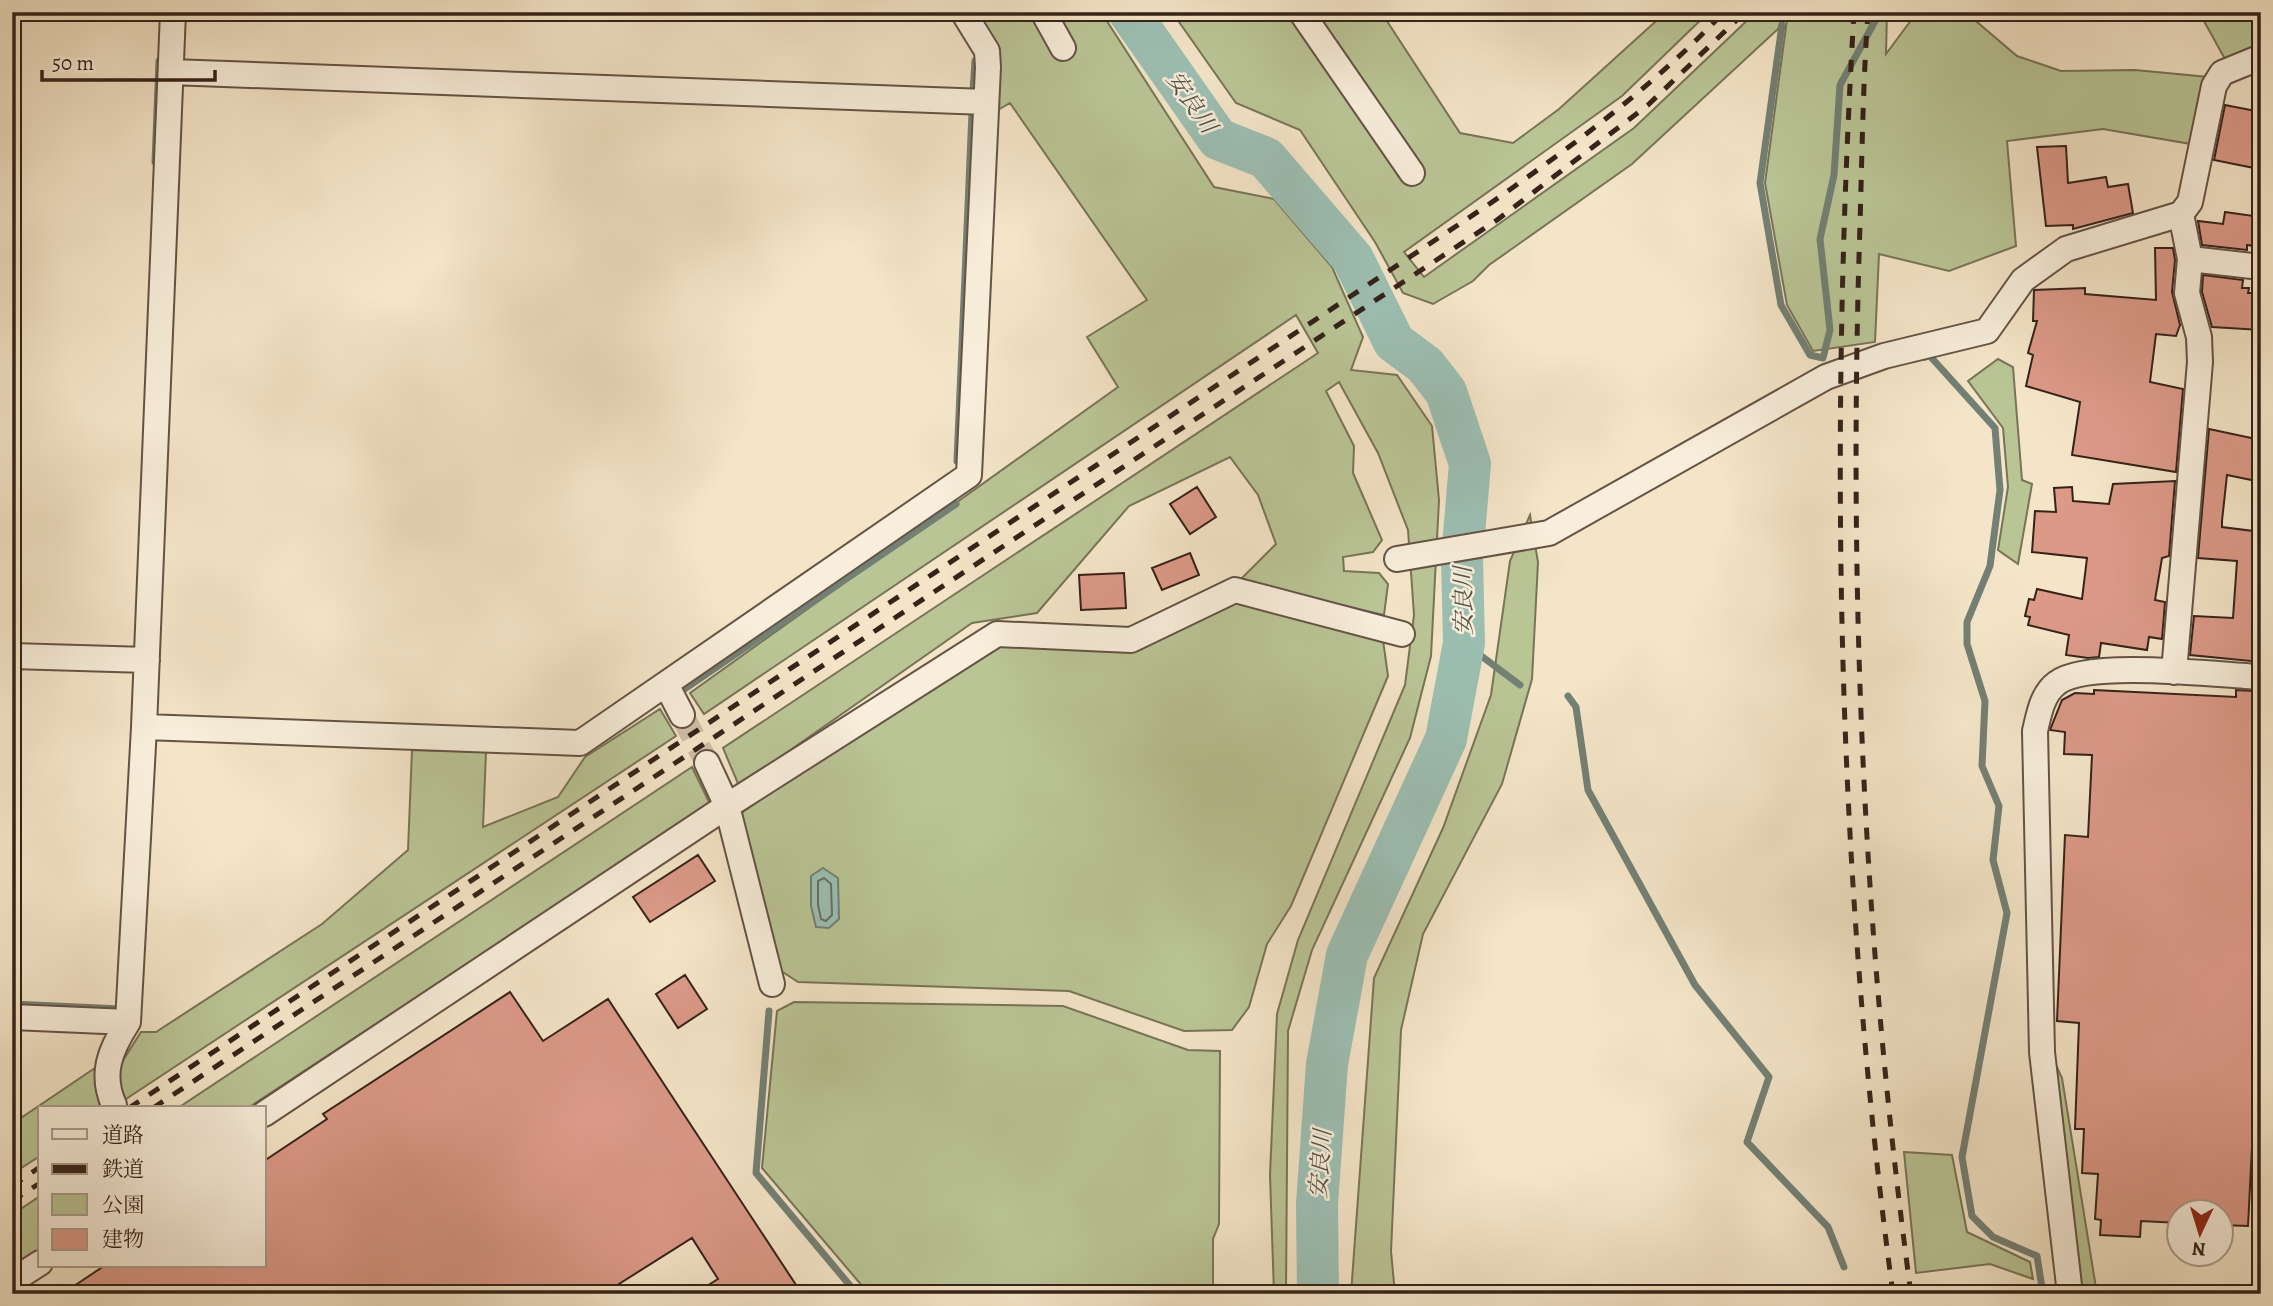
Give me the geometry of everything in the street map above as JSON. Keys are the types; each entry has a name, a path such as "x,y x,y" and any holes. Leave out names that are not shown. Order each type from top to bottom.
{"street":[{"path":"114,1105 106,1087 106,1068 114,1044 128,1022 147,660 173,12"},
{"path":"144,727 579,743 667,686 969,475 987,51 963,12"},
{"path":"1043,12 1063,48"},
{"path":"1301,12 1412,173"},
{"path":"1403,558 1549,533 1826,377 1884,356 1987,331 2023,280 2066,249 2182,214 2190,202 2214,86 2222,73 2261,57"},
{"path":"171,72 986,102"},
{"path":"2174,672 2200,362 2199,337 2187,293 2190,259 2182,214"},
{"path":"2190,259 2261,267"},
{"path":"266,1113 727,806 997,634 1131,640 1235,590 1402,634"},
{"path":"12,656 147,660"},
{"path":"2070,1294 2042,1052 2035,731 2040,706 2054,684 2069,675 2098,671 2261,677"},
{"path":"667,686 682,715"},
{"path":"707,763 727,806 772,984"},
{"path":"12,1017 128,1022"},
{"path":"12,1281 38,1264"}],"green space":[{"path":"978,12 1101,12 1214,187 1274,199 1332,267 1363,337 1351,370 1397,375 1432,426 1439,500 1431,656 1410,738 1312,950 1288,1031 1286,1294 1274,1294 1270,1175 1277,1014 1298,940 1405,685 1414,615 1408,530 1378,453 1339,382 1326,391 1354,446 1353,473 1382,540 1373,552 1343,557 1344,571 1379,573 1388,584 1384,615 1239,581 1276,544 1258,495 1230,457 1129,506 1037,613 972,623 739,786 723,748 1318,353 1296,315 704,714 690,693 1118,387 1087,337 1147,300 1010,103 996,111 997,46"},
{"path":"1172,12 1381,12 1460,133 1513,143 1559,109 1666,12 1709,12 1622,96 1404,252 1424,277 1634,128 1756,12 1784,12 1778,29 1632,164 1489,265 1473,281 1433,304 1403,293 1375,242 1300,130 1236,103"},
{"path":"1788,12 1887,12 1886,54 1915,15 1970,16 2017,56 2061,71 2135,70 2208,77 2191,144 2103,129 2007,141 2016,246 1949,271 1879,254 1875,342 1813,351 1787,305 1765,183"},
{"path":"2199,12 2261,12 2261,45 2226,61"},
{"path":"1998,359 2013,367 2022,480 2032,484 2018,564 1998,550 2008,487 2003,428 1968,381"},
{"path":"1530,515 1538,562 1532,679 1502,784 1423,934 1401,1030 1391,1251 1395,1294 1351,1294 1374,978 1443,828 1491,695 1510,561"},
{"path":"1239,595 1383,640 1388,676 1291,906 1267,944 1249,1007 1232,1030 1184,1031 1069,991 798,982 775,967 737,816 872,723 1002,644 1135,651"},
{"path":"660,709 676,736 123,1101 115,1073 141,1032 156,1032 322,924 408,850 412,750 486,752 483,827 558,797 585,757"},
{"path":"692,767 710,804 251,1106 181,1106"},
{"path":"794,1002 1063,1006 1188,1050 1220,1051 1219,1224 1213,1239 1213,1294 869,1294 762,1168 777,1011"},
{"path":"2048,1048 2062,1078 2097,1294 2079,1294"},
{"path":"95,1068 100,1106 39,1106"},
{"path":"38,1106 38,1157 12,1174 12,1124"},
{"path":"1904,1152 1952,1155 1967,1232 2030,1262 2033,1279 1990,1264 1916,1273"},
{"path":"38,1197 38,1249 12,1267 12,1215"}],"water":[{"path":"823,868 838,878 839,919 829,928 816,927 811,906 811,876"}],"building":[{"path":"2225,105 2261,112 2259,169 2214,160"},
{"path":"2066,146 2068,183 2106,177 2108,187 2128,184 2133,213 2073,229 2073,225 2046,226 2037,147"},
{"path":"2225,212 2261,217 2261,247 2247,245 2247,250 2202,245 2198,221 2223,224"},
{"path":"2155,248 2173,248 2175,260 2172,292 2180,325 2176,336 2156,334 2150,382 2183,389 2176,472 2072,455 2080,402 2026,386 2033,355 2028,353 2037,321 2033,321 2034,290 2085,288 2085,294 2156,300"},
{"path":"2203,275 2243,280 2242,288 2249,288 2248,293 2261,293 2261,330 2212,327 2202,292"},
{"path":"2209,429 2261,440 2261,482 2227,475 2222,527 2261,532 2261,662 2190,655 2194,616 2233,618 2237,561 2198,558"},
{"path":"2175,481 2169,556 2162,558 2155,600 2165,602 2162,639 2149,637 2147,650 2101,643 2099,657 2088,658 2066,655 2069,635 2028,625 2030,617 2025,616 2029,599 2034,600 2037,589 2082,599 2087,558 2032,552 2035,511 2056,512 2054,488 2072,487 2073,501 2109,504 2113,484"},
{"path":"1197,487 1216,517 1190,534 1170,504"},
{"path":"1190,553 1199,575 1162,590 1152,568"},
{"path":"1124,573 1126,608 1081,610 1079,575"},
{"path":"2094,690 2236,697 2236,690 2254,691 2254,698 2261,698 2261,1029 2258,1029 2248,1226 2234,1225 2234,1198 2164,1198 2164,1222 2141,1221 2140,1237 2100,1235 2101,1220 2095,1219 2098,1174 2082,1173 2084,1129 2075,1129 2079,1023 2057,1021 2065,835 2088,837 2092,755 2064,754 2065,732 2050,730 2062,700 2075,693 2094,694"},
{"path":"698,855 715,881 650,922 633,897"},
{"path":"685,975 707,1009 678,1028 656,994"},
{"path":"510,992 543,1041 608,999 802,1294 694,1294 718,1279 692,1238 603,1294 62,1294 101,1268 266,1268 266,1160 327,1119 323,1114"}],"waterway":[{"name":"安良川","path":"1129,12 1218,139 1266,158 1353,259 1394,342 1425,365 1446,392 1470,464 1462,558 1464,643 1446,739 1347,955 1327,1064 1317,1204 1318,1294"},
{"path":"1782,25 1760,183 1781,305 1810,355 1823,358 1830,330 1820,239 1834,175 1840,85 1880,12"},
{"path":"155,162 159,61"},
{"path":"973,91 975,61"},
{"path":"957,461 972,113"},
{"path":"1925,357 1929,355 1995,428 2000,490 1990,566 1967,622 1967,644 1985,701 1982,766 1999,806 1993,860 2007,913 1962,1157 1972,1216 1993,1237 2037,1256 2043,1294"},
{"path":"682,697 680,692 956,504"},
{"path":"1464,643 1520,685"},
{"path":"1568,696 1576,707 1588,790 1695,985 1769,1077 1747,1142 1828,1227 1844,1267"},
{"path":"12,1004 121,1007"},
{"path":"769,1011 756,1173 857,1294"}],"tunnel":[{"path":"682,715 707,763"}],"railway":[{"path":"132,1106 1485,207 1610,116 1669,66 1724,12"},
{"path":"156,1106 1497,220 1648,105 1745,12"},
{"path":"1854,12 1842,332 1840,493 1843,654 1859,975 1893,1294"},
{"path":"1868,12 1857,359 1858,627 1863,761 1881,1028 1911,1294"},
{"path":"12,1186 38,1168"},
{"path":"12,1201 38,1184"}]}
